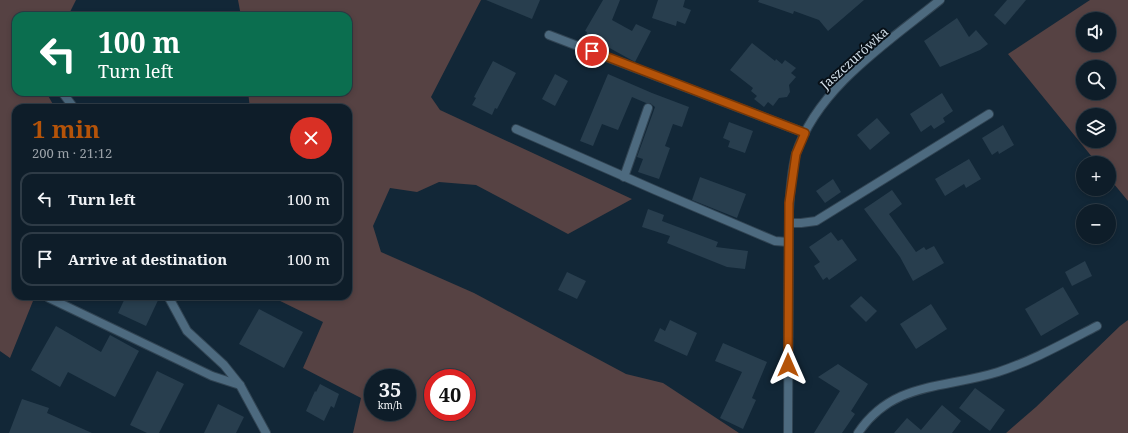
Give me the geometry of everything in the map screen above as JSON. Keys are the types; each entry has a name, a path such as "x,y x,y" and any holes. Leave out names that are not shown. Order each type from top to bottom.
{"street":[{"name":"Jaszczurówka","path":"788,433 788,242 793,169 796,154 817,111 843,80 940,0"},
{"path":"550,35 805,133"},
{"path":"624,177 648,108"},
{"path":"789,223 816,221 989,114"},
{"path":"516,129 775,241 788,242"},
{"path":"53,300 212,376 240,385"},
{"path":"170,300 187,330 224,365 240,385 266,433"},
{"path":"858,433 883,405 901,396 922,389 997,372 1039,356 1097,326"}],"shaded area":[{"path":"0,0 76,0 70,12 12,12 12,96 48,96 53,104 12,104 12,300 33,300 10,358 0,351"},
{"path":"238,0 481,0 431,97 440,110 632,199 568,234 476,185 439,182 417,192 390,188 373,226 381,252 474,293 626,374 663,383 739,433 353,433 361,398 303,368 323,322 278,300 352,300 352,104 250,104 248,96 352,96 352,12 240,12"},
{"path":"1090,0 1128,0 1128,201 1116,186 1116,156 1091,156 1085,148 1116,148 1116,108 1076,108 1076,137 1008,54"},
{"path":"1128,320 1128,433 1006,433 1036,407"}],"building":[{"path":"486,0 540,0 532,19"},
{"path":"603,0 620,0 612,20 632,31 636,24 651,31 635,62 586,35 587,32 585,31"},
{"path":"658,0 685,0 683,7 691,10 685,24 677,21 676,26 652,18"},
{"path":"759,0 864,0 828,31 819,20 794,11 793,14 758,2"},
{"path":"1007,0 1026,0 1005,25 994,15"},
{"path":"957,18 969,37 976,30 988,44 980,50 940,67 924,41"},
{"path":"752,43 775,61 776,59 782,64 785,60 796,68 791,73 796,77 789,85 790,92 787,97 779,98 773,106 768,102 764,107 754,99 757,96 751,91 753,88 730,70"},
{"path":"493,61 516,73 497,109 495,108 492,115 472,105 476,98 474,97"},
{"path":"555,74 568,81 555,106 542,99"},
{"path":"608,74 689,107 682,127 673,124 665,146 670,148 659,179 638,172 643,159 637,157 655,107 650,103 646,103 632,97 618,130 602,124 593,146 580,141"},
{"path":"942,93 953,111 943,118 945,122 934,129 931,125 921,132 910,114"},
{"path":"877,118 890,133 870,150 857,135"},
{"path":"729,122 753,131 745,153 728,147 730,141 723,138"},
{"path":"1003,125 1014,145 999,154 998,151 992,155 982,138"},
{"path":"969,159 981,179 966,188 964,184 945,196 935,179"},
{"path":"700,177 746,194 737,218 692,200"},
{"path":"833,179 841,192 825,203 816,191"},
{"path":"892,190 902,204 889,214 916,252 924,247 926,250 934,246 944,263 913,281 900,257 864,209"},
{"path":"648,209 664,215 662,221 718,242 716,247 748,251 745,269 727,267 667,243 670,236 642,227"},
{"path":"831,232 838,241 842,239 857,260 829,280 827,277 823,280 814,266 820,262 809,247"},
{"path":"1085,261 1092,276 1072,286 1065,272"},
{"path":"567,272 586,281 577,299 558,290"},
{"path":"1063,287 1079,314 1041,336 1025,309"},
{"path":"861,296 877,311 866,322 850,306"},
{"path":"124,300 158,300 146,326 118,313"},
{"path":"931,304 947,329 916,349 900,324"},
{"path":"259,309 303,332 284,368 239,344"},
{"path":"670,320 697,333 687,356 654,341 660,328 665,331"},
{"path":"56,326 101,352 110,335 139,351 115,397 68,372 60,387 31,370"},
{"path":"723,343 767,362 752,398 756,400 743,429 720,418 742,372 715,361"},
{"path":"838,364 868,384 851,411 855,414 842,433 814,433 840,391 818,377"},
{"path":"157,371 184,384 159,433 147,433 130,425"},
{"path":"320,384 339,394 334,408 331,406 324,421 306,411 315,391 316,392"},
{"path":"975,388 1005,410 990,431 959,408"},
{"path":"22,399 49,408 47,413 92,433 9,433"},
{"path":"218,404 244,417 236,433 204,433"},
{"path":"942,405 961,421 952,433 894,433 907,418 921,430"}],"route":[{"path":"592,51 793,127 805,133 796,154 789,203 788,365"}]}
